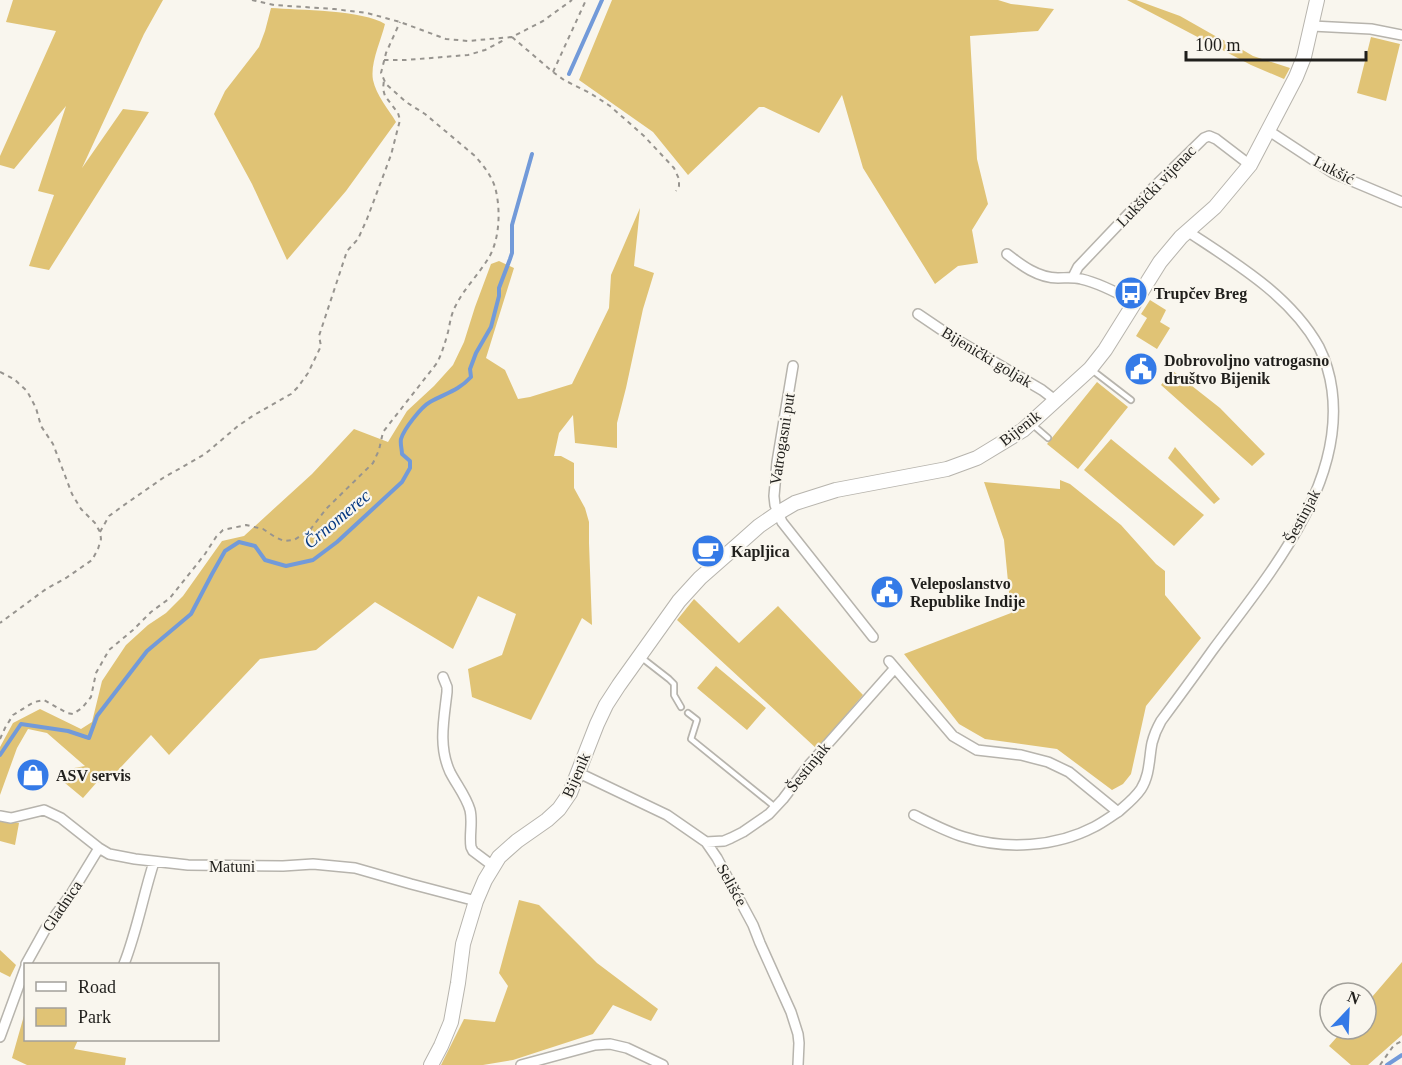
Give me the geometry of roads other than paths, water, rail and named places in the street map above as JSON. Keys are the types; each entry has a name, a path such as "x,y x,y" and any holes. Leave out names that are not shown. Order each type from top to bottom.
{"main road":[{"path":"1187,231 1215,207 1250,165 1296,77 1304,57 1317,0"},
{"name":"Bijenik","path":"431,1065 451,1022 463,944 476,901 493,866 499,857 517,841 559,809 570,793 606,705 679,601 700,578 759,526 795,503 836,490 947,469 977,458 1023,430 1090,369 1105,350 1160,262 1187,231"}],"street":[{"path":"1312,26 1371,29 1402,35"},
{"name":"Lukšić","path":"1269,131 1333,172 1402,202"},
{"name":"Lukšićki vijenac","path":"1073,277 1078,267 1204,138 1209,136 1216,139 1250,165"},
{"name":"Šestinjak","path":"914,815 964,837 996,843 1027,844 1056,841 1076,835 1095,827 1118,812 1142,788 1153,741 1161,721 1258,589 1306,514 1325,470 1333,433 1334,416 1330,377 1325,362 1310,334 1283,302 1246,271 1187,231"},
{"path":"1007,254 1028,269 1044,276 1073,277 1091,282 1134,302"},
{"name":"Bijenički goljak","path":"918,314 1055,400"},
{"name":"Vatrogasni put","path":"778,513 774,499 775,484 793,366"},
{"path":"778,513 782,522 873,637"},
{"name":"Šestinjak","path":"706,842 724,841 731,838 769,814 892,664 953,736 977,750 1022,755 1048,762 1069,772 1118,812"},
{"path":"443,677 447,692 442,737 444,753 449,769 470,812 471,847 493,866"},
{"name":"Selišće","path":"579,773 667,815 706,842 753,925 791,1012 800,1043 798,1065"},
{"name":"Matuni","path":"0,816 11,818 45,810 61,818 109,854 154,862 198,866 313,864 356,868 476,901"},
{"name":"Gladnica","path":"27,963 46,928 71,894 99,848"},
{"path":"124,963 154,862"},
{"name":"Gladnica","path":"0,1037 24,971"},
{"path":"521,1065 610,1044 627,1048 663,1065"}],"lane":[{"path":"1090,369 1131,400"},
{"path":"1031,422 1048,438"},
{"path":"640,656 674,684 674,695 681,707"},
{"path":"688,713 697,720 691,740 775,807"}],"waterway":[{"name":"Črnomerec","path":"569,74 602,0"},
{"name":"Črnomerec","path":"0,755 21,724 68,731 89,738 97,716 147,651 191,614 225,551 239,542 255,546 265,560 286,566 313,560 337,542 402,482 410,468 410,461 402,454 401,445 401,439 406,430 426,405 457,389 471,377 470,369 476,353 491,327 499,288 512,253 512,225 532,154"},
{"path":"1387,1065 1402,1055"}],"place":[{"name":"Trupčev Breg","path":"1131,293"},
{"name":"Dobrovoljno vatrogasno društvo Bijenik","path":"1141,369"},
{"name":"Kapljica","path":"708,551"},
{"name":"Veleposlanstvo Republike Indije","path":"887,592"},
{"name":"ASV servis","path":"33,775"}]}
